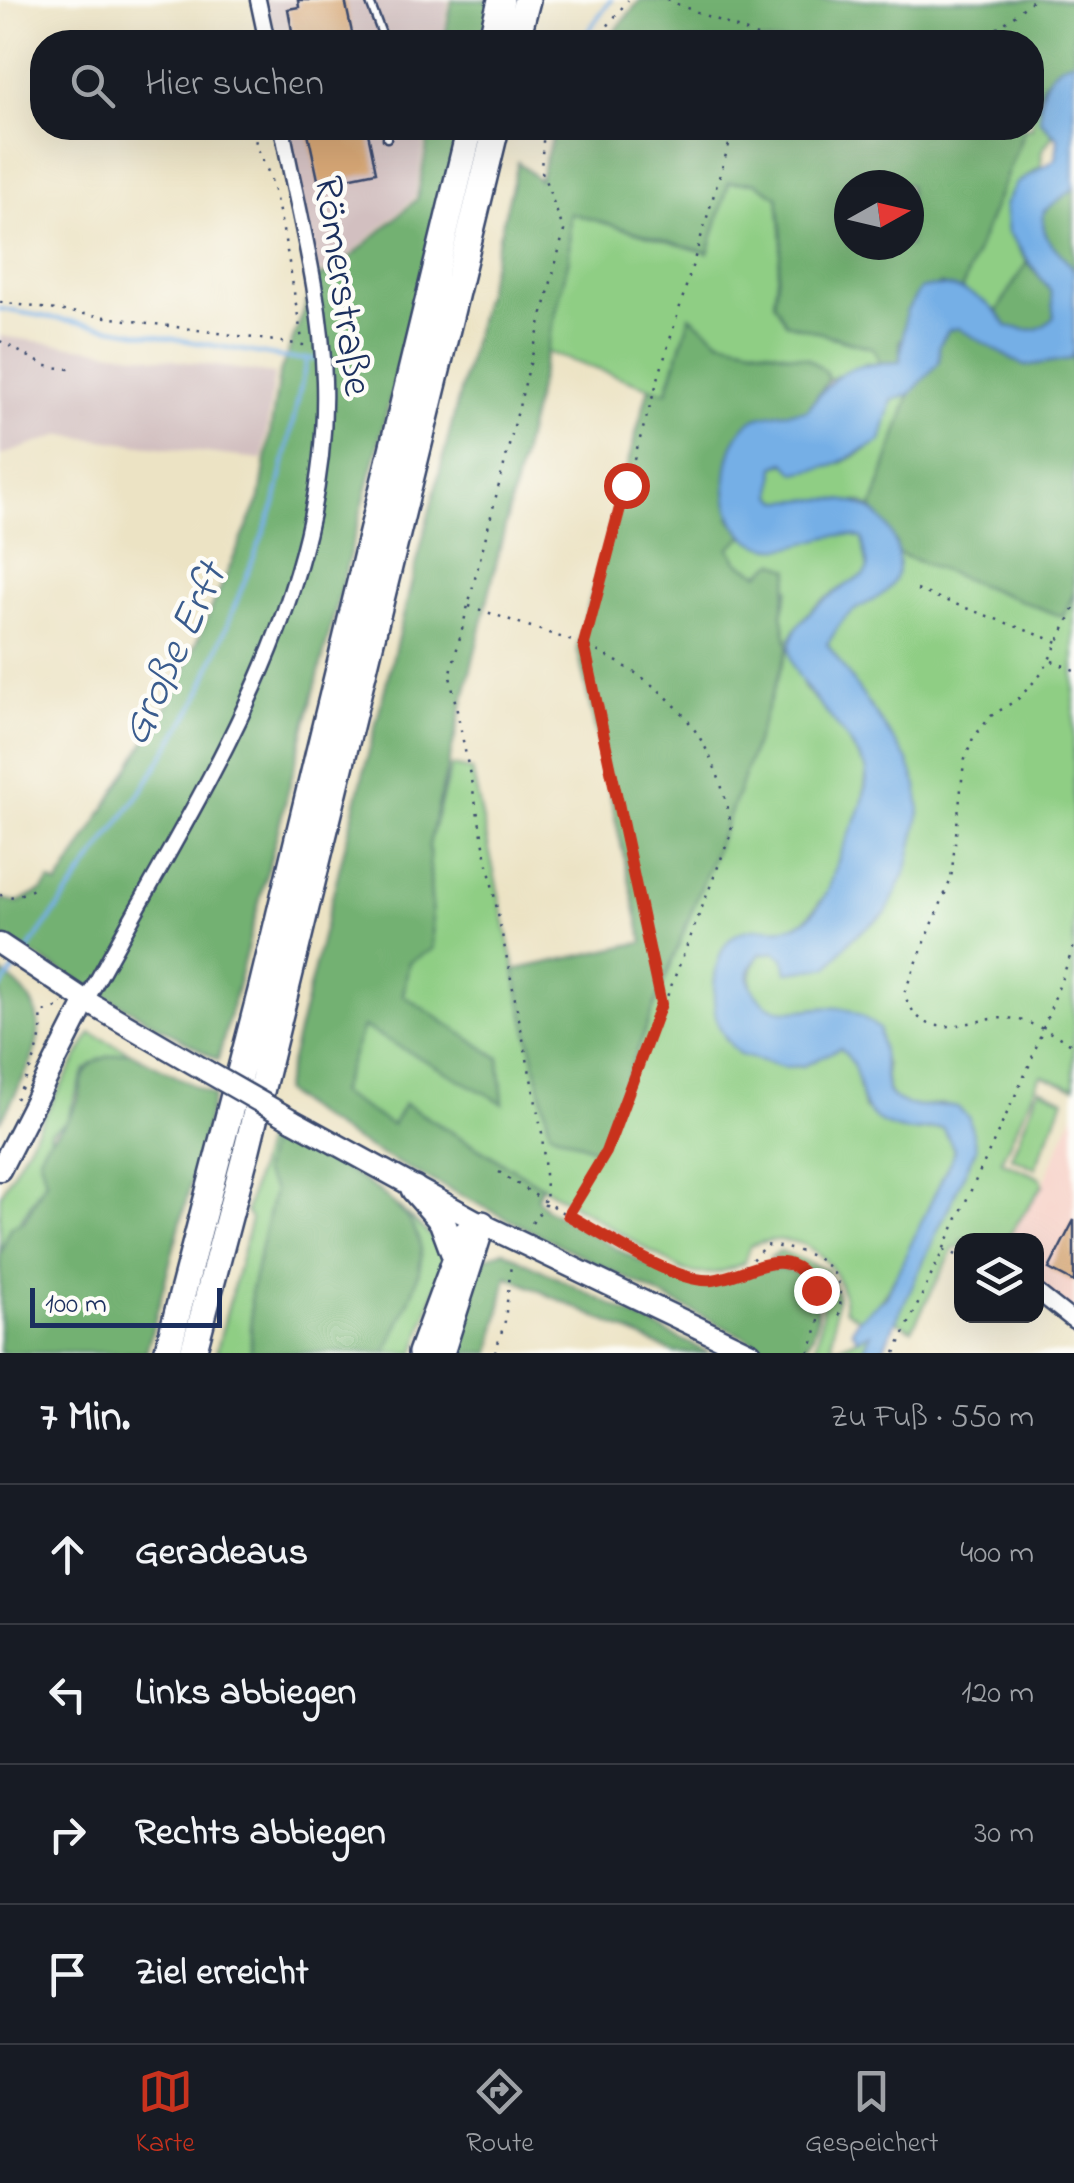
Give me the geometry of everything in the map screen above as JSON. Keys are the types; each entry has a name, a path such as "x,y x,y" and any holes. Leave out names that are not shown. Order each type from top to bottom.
{"highway":[{"path":"494,30 502,0"},
{"path":"519,30 526,0"},
{"path":"167,1353 256,1010 467,140"},
{"path":"193,1353 493,140"},
{"path":"414,1189 442,1221 455,1256"},
{"path":"421,1353 465,1234 482,1224"},
{"path":"440,1353 482,1224"},
{"path":"211,1353 213,1280"}],"main road":[{"path":"15,954 86,1002 414,1189 751,1353"},
{"path":"0,1170 86,1002"}],"street":[{"path":"258,0 264,30"},
{"name":"Römerstraße","path":"86,1002 175,842 236,719 290,603 312,522 323,447 324,380 318,312 284,140"},
{"path":"1044,1298 1074,1322"}],"lane":[{"path":"369,0 380,30"}],"path":[{"path":"604,30 628,0"},
{"path":"667,0 742,30"},
{"path":"991,30 1033,0"},
{"path":"0,302 302,345 280,222 258,140"},
{"path":"532,1223 547,1202 542,1133 450,676 564,230 542,169 543,140"},
{"path":"661,1004 584,644 626,485 730,140"},
{"path":"0,342 46,366 76,370"},
{"path":"917,590 1059,642"},
{"path":"467,605 584,644 622,662 668,696 705,741 724,783 732,830 606,1152 568,1215"},
{"path":"1074,610 1050,660 1018,699 991,716 973,738 964,762 951,879 904,993 919,1020 933,1026 1001,1018 1044,1030 1074,1045"},
{"path":"1050,660 1074,670"},
{"path":"0,894 14,897 39,887"},
{"path":"896,1353 1044,1030 1074,946"},
{"path":"8,1114 34,1062 42,1036 41,1013 61,1008 64,987"},
{"path":"498,1172 568,1215 690,1278 712,1280 744,1268 777,1262 792,1266 812,1281 819,1313 808,1353"},
{"path":"744,1268 766,1246 799,1250 822,1261 840,1287 839,1321"},
{"path":"944,1250 954,1253"},
{"path":"495,1353 505,1321 512,1264"}],"shaded area":[{"path":"262,0 449,0 444,30 269,30"},
{"path":"288,140 425,140 415,197 333,270 310,274"},
{"path":"0,336 274,374 263,460 61,435 0,456"},
{"path":"1074,1112 1074,1313 1044,1290 1044,1233 1011,1233 1043,1185"}],"green space":[{"path":"452,0 494,0 486,30 446,30"},
{"path":"640,0 1074,0 1074,60 1044,82 1044,30 616,30"},
{"path":"1044,125 1053,135 1042,150 1041,166 1016,184 1008,232 1027,262 997,311 961,291 1020,140 1044,140"},
{"path":"428,140 458,140 218,1060 0,936 0,898 17,903 42,891 50,881 58,885 172,698 260,498 279,375 317,277 334,272 417,199"},
{"path":"551,140 1020,140 961,291 939,284 900,341 900,362 881,363 873,348 786,323 774,302 782,240 778,197 756,183 729,182 708,253 570,213 569,258 429,845 433,949 409,962 403,995 499,1058 503,1103 363,1027 339,1093 392,1125 404,1104 542,1186 537,1198 546,1209 679,1278 711,1283 776,1268 808,1278 817,1317 807,1345 800,1353 776,1353 349,1137 283,1091 518,162 539,180"},
{"path":"729,182 756,183 778,197 782,240 774,302 827,336 873,348 881,363 865,364 828,380 826,372 807,358 720,340 690,317 666,393 543,351 569,258 569,212 708,253"},
{"path":"1074,188 1074,272 1047,238 1043,222 1044,211"},
{"path":"1027,262 1051,292 1054,317 1032,330 1007,326 997,311"},
{"path":"690,316 720,340 807,358 826,372 828,380 807,411 785,415 730,518 744,536 729,548 738,562 759,574 775,562 790,570 782,614 788,648 738,793 598,1151 550,1131 514,970 643,942 577,647 649,387 667,392"},
{"path":"958,328 1024,366 1070,359 1074,353 1074,593 1063,617 897,553 896,543 872,508 910,394 939,362 939,345 948,330"},
{"path":"910,394 872,508 861,502 779,501 773,495 775,466 828,466 852,458 880,441 892,400"},
{"path":"847,533 862,538 868,568 864,575 812,609 790,639 804,688 833,717 867,770 861,816 842,851 835,883 806,919 793,928 739,933 729,944 717,970 715,999 727,1041 784,1067 803,1066 840,1048 854,1061 864,1109 914,1131 943,1128 955,1152 904,1262 862,1321 845,1309 836,1275 826,1262 801,1244 768,1241 750,1246 744,1263 729,1269 707,1274 684,1271 405,1104 392,1126 339,1093 363,1027 503,1102 499,1058 403,996 409,962 433,949 429,845 451,766 472,770 550,1131 598,1150 788,648 782,614 789,589 738,562 729,547 744,536 783,545"},
{"path":"897,553 1063,617 1074,593 1074,1088 1041,1075 1001,1161 1041,1178 1043,1185 1011,1233 954,1233 954,1249 912,1329 895,1321 976,1148 943,1104 908,1105 893,1097 888,1090 886,1064 823,1009 779,1012 760,1002 751,985 760,954 774,952 828,967 852,938 886,913 908,761 827,644 842,620 899,564"},
{"path":"0,972 34,1006 38,1024 31,1061 0,1123"},
{"path":"91,1033 129,1052 85,1069 67,1121 50,1132 46,1179 0,1255 0,1195"},
{"path":"129,1052 214,1096 146,1353 0,1353 0,1255 10,1227 24,1221 46,1180 39,1156 75,1107 87,1069 95,1062"},
{"path":"1039,1088 1064,1099 1035,1168 1011,1157"},
{"path":"268,1128 272,1130 263,1173 274,1190 251,1290 251,1353 216,1353 251,1219 246,1212"},
{"path":"272,1130 365,1181 406,1217 418,1237 421,1259 416,1283 386,1353 251,1353 251,1290 274,1190 262,1173"},
{"path":"377,1189 433,1238 444,1238 447,1252 415,1353 386,1353 419,1266 412,1231"},
{"path":"504,1250 709,1353 675,1353 507,1276 491,1353 456,1353 471,1288 483,1259"},
{"path":"780,1251 826,1270 837,1295 832,1345 836,1348 872,1332 862,1353 814,1353 821,1319 820,1290 805,1268 770,1258"}],"water":[{"path":"1074,60 1074,188 1044,211 1043,222 1047,238 1074,272 1074,353 1070,359 1024,366 958,328 948,330 939,345 939,362 910,394 892,400 881,441 832,466 795,473 785,462 775,466 773,495 779,501 829,499 860,504 884,522 893,538 898,560 893,582 883,594 850,614 827,644 908,761 920,811 907,869 886,913 852,938 828,967 787,972 784,958 774,952 760,954 750,970 750,983 761,1000 782,1011 832,1007 867,1020 879,1029 887,1090 893,1098 909,1105 957,1107 969,1118 976,1148 881,1353 862,1353 871,1333 858,1339 852,1330 858,1319 886,1297 955,1151 943,1128 903,1130 872,1116 861,1095 856,1071 840,1048 803,1066 784,1067 740,1055 718,1024 714,987 719,959 731,938 741,932 792,927 816,909 827,893 859,813 867,770 807,688 794,667 790,647 798,626 822,602 864,575 868,568 862,538 832,536 774,548 745,536 730,510 726,476 735,442 754,419 807,410 846,371 900,362 906,312 920,289 945,286 969,293 1014,328 1038,329 1054,317 1051,292 1008,232 1005,205 1016,184 1056,159 1058,138 1044,124 1044,87 1064,64"}],"building":[{"path":"298,0 345,0 351,30 292,30 288,9 299,7"},
{"path":"310,140 369,140 376,172 319,184"},
{"path":"1074,1220 1074,1282 1049,1269"}],"waterway":[{"name":"Große Erft","path":"589,30 611,0"},
{"path":"0,309 293,359 319,359"},
{"name":"Große Erft","path":"26,953 143,789 198,699 275,504 307,358"},
{"name":"Große Erft","path":"0,989 18,965"}],"route":[{"path":"626,485 584,644 661,1004 606,1152 568,1215 690,1278 712,1280 744,1268 777,1262 803,1273 816,1290"}]}
